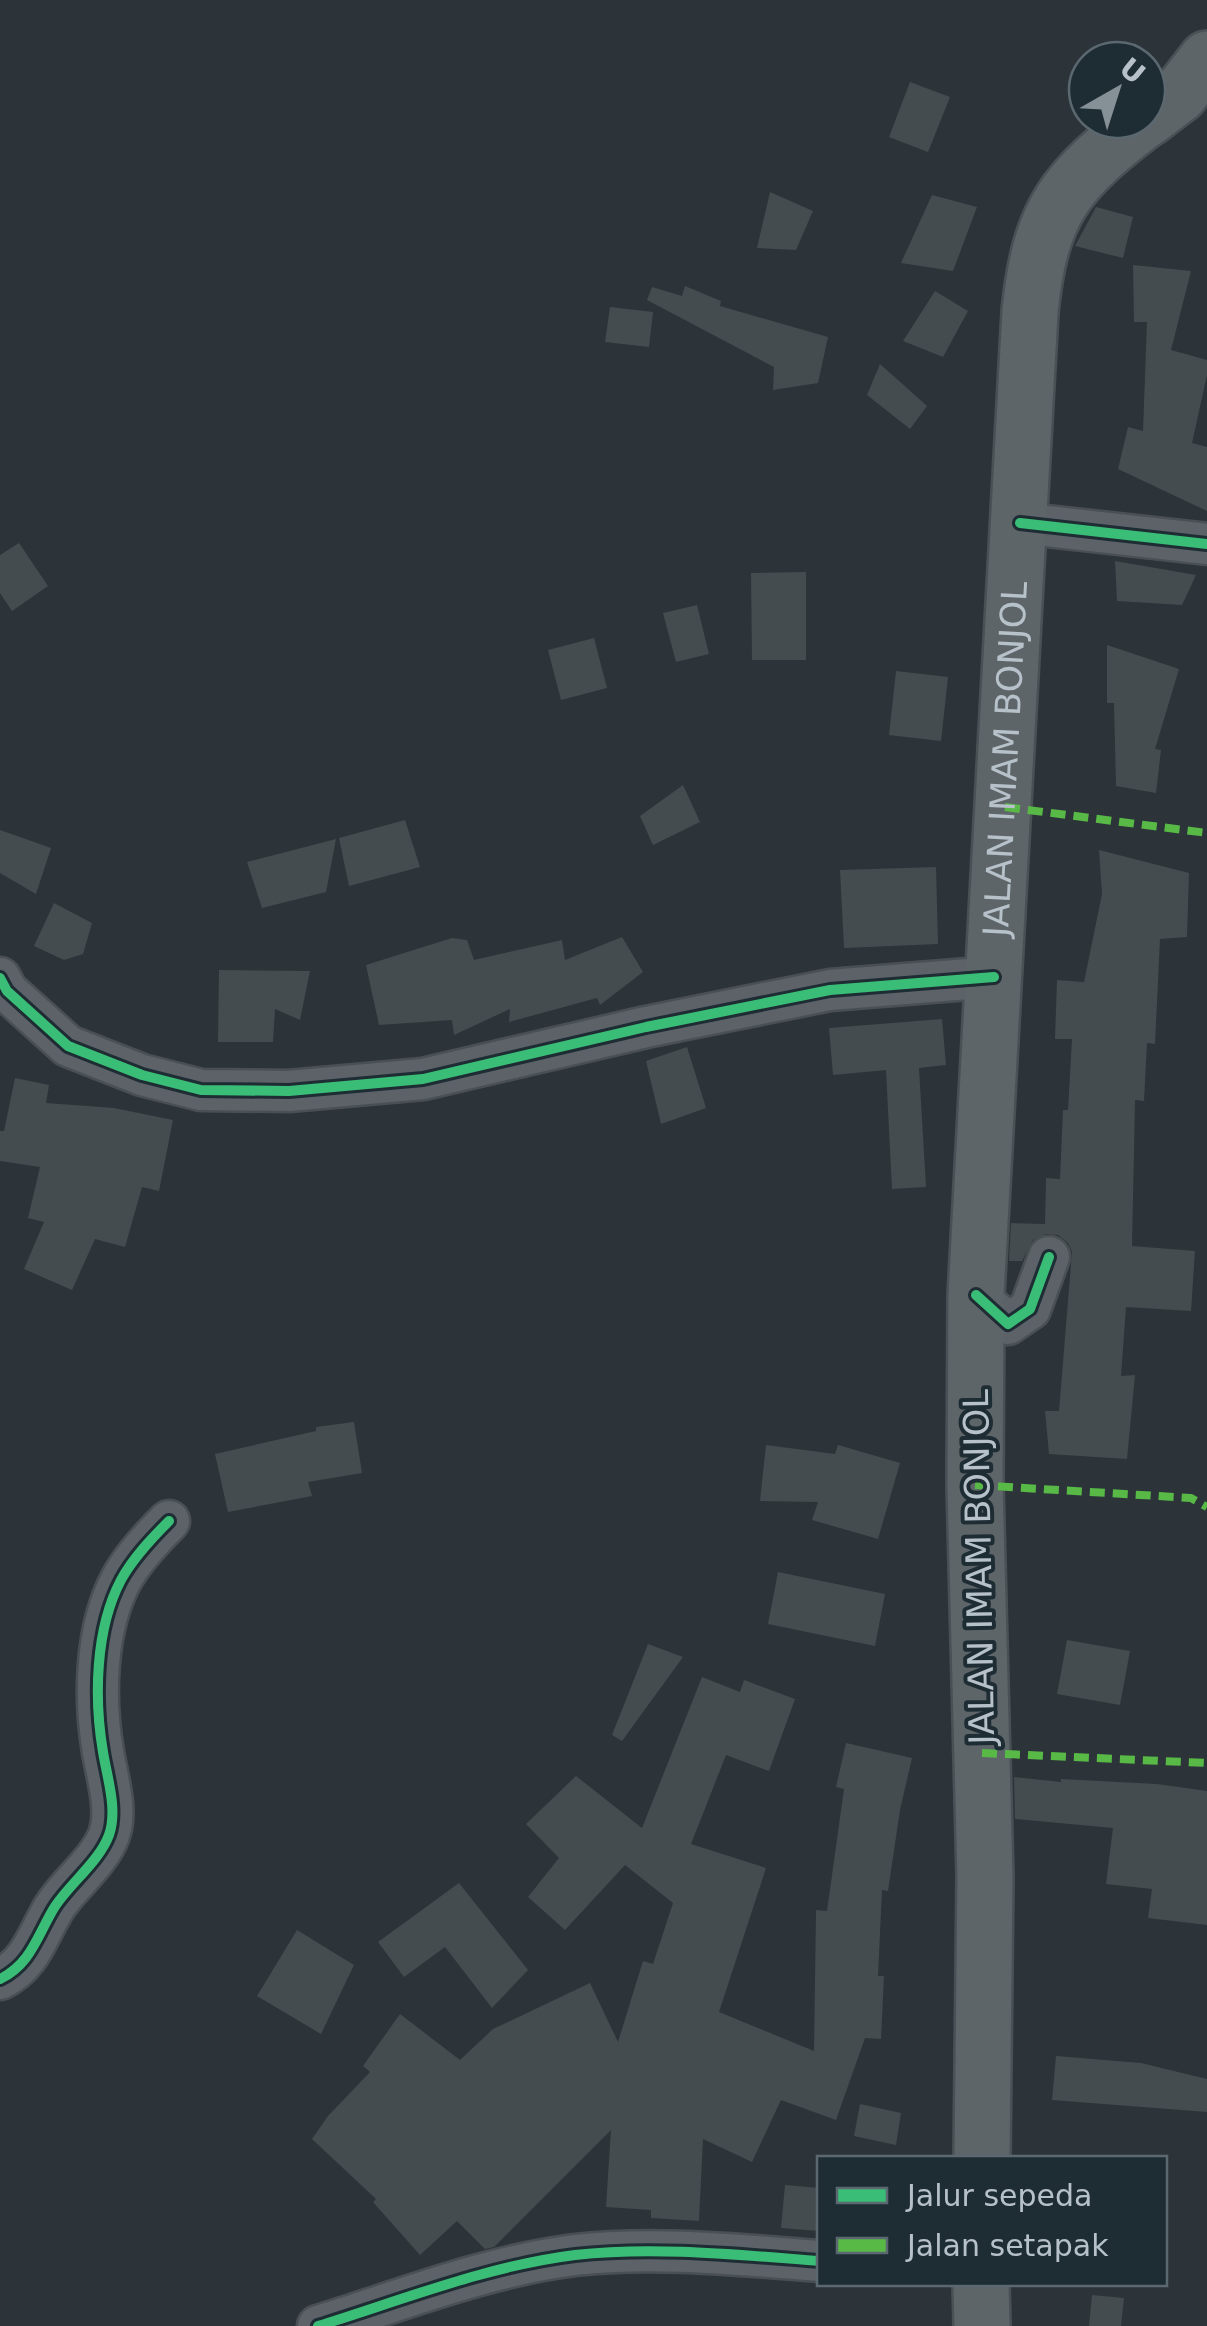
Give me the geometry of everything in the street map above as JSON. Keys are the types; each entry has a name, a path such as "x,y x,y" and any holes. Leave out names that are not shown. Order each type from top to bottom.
{"main road":[{"name":"JALAN IMAM BONJOL","path":"1167,104 1180,94 1207,59"},
{"name":"JALAN IMAM BONJOL","path":"982,2156 985,1877 976,1294 1030,312 1035,264 1046,229 1064,194 1121,140"},
{"path":"979,2286 982,2326"}],"street":[{"path":"1020,522 1207,544"},
{"path":"0,978 7,991 68,1046 142,1075 201,1090 289,1091 423,1078 830,990 994,977"},
{"path":"976,1294 1008,1324 1030,1309 1050,1257"},
{"path":"0,1979 19,1968 29,1956 56,1905 110,1834 112,1804 96,1698 109,1611 127,1571 169,1521"},
{"path":"318,2326 482,2275 576,2255 696,2252 817,2261"}],"building":[{"path":"910,82 950,97 928,152 889,137"},
{"path":"770,192 813,211 796,250 757,248"},
{"path":"932,195 977,207 953,271 901,263"},
{"path":"1096,207 1133,217 1123,258 1075,246"},
{"path":"1133,265 1191,271 1171,350 1207,360 1192,443 1207,447 1207,511 1118,469 1128,427 1143,431 1147,322 1134,322"},
{"path":"685,286 721,301 720,306 828,337 818,383 773,390 774,367 647,300 652,287 682,296"},
{"path":"935,291 968,311 943,357 903,341"},
{"path":"610,307 653,312 649,347 605,342"},
{"path":"880,364 927,406 910,429 867,395"},
{"path":"19,543 48,586 12,611 0,593 0,555"},
{"path":"1115,561 1196,575 1182,605 1117,601"},
{"path":"806,572 806,660 752,660 751,573"},
{"path":"697,605 709,654 676,662 663,613"},
{"path":"594,638 607,688 561,700 548,650"},
{"path":"1107,645 1179,669 1155,749 1161,750 1156,793 1116,786 1114,703 1107,703"},
{"path":"896,671 948,677 941,741 889,735"},
{"path":"683,785 700,822 653,845 640,816"},
{"path":"405,820 420,867 349,886 339,838"},
{"path":"0,830 51,848 36,894 0,873"},
{"path":"336,839 326,892 262,908 247,862"},
{"path":"1099,850 1189,873 1187,937 1160,939 1155,1044 1147,1043 1144,1101 1135,1100 1132,1246 1195,1251 1191,1311 1126,1307 1121,1376 1135,1375 1127,1459 1049,1454 1045,1411 1059,1411 1072,1252 1058,1235 1046,1234 1033,1240 1022,1261 1009,1261 1011,1223 1045,1224 1046,1178 1060,1179 1072,1039 1055,1039 1057,980 1084,982 1102,894"},
{"path":"936,867 938,944 844,948 840,870"},
{"path":"54,903 92,923 83,954 64,960 34,946"},
{"path":"622,937 643,972 600,1005 597,998 509,1022 510,1009 454,1035 452,1020 379,1025 366,965 452,938 467,940 474,960 562,940 565,960"},
{"path":"219,970 310,971 300,1020 275,1009 273,1042 218,1042"},
{"path":"942,1019 946,1065 919,1068 926,1187 892,1189 886,1070 833,1075 829,1028"},
{"path":"687,1047 706,1108 661,1124 646,1061"},
{"path":"15,1078 49,1085 46,1103 114,1108 173,1120 159,1191 142,1187 125,1247 95,1239 72,1290 24,1269 44,1222 28,1218 40,1167 0,1161 0,1131 4,1131"},
{"path":"354,1422 362,1473 308,1482 312,1496 228,1512 215,1454 316,1431 316,1427"},
{"path":"766,1445 835,1454 838,1445 900,1463 878,1539 812,1520 818,1502 760,1501"},
{"path":"778,1572 885,1594 875,1646 768,1624"},
{"path":"1067,1640 1130,1651 1120,1705 1057,1694"},
{"path":"648,1644 683,1657 622,1741 612,1735"},
{"path":"702,1677 740,1692 744,1680 795,1699 769,1771 726,1755 691,1844 766,1868 719,2012 814,2051 816,1910 827,1911 844,1789 836,1787 846,1743 912,1758 888,1891 882,1890 878,1976 884,1976 881,2039 865,2038 836,2120 781,2100 752,2162 703,2139 699,2221 651,2218 651,2210 606,2207 611,2130 494,2247 485,2249 457,2221 420,2255 373,2202 376,2199 312,2139 370,2072 363,2066 400,2014 460,2060 493,2029 590,1983 618,2042 643,1961 653,1964 673,1903 625,1865 565,1930 528,1897 559,1858 526,1824 576,1776 642,1828"},
{"path":"1014,1777 1157,1784 1207,1791 1207,1925 1148,1918 1152,1889 1106,1884 1113,1828 1015,1819"},
{"path":"459,1883 528,1970 492,2008 445,1947 404,1977 378,1942"},
{"path":"297,1930 354,1965 321,2034 257,1996"},
{"path":"1056,2056 1141,2063 1207,2079 1207,2112 1052,2100"},
{"path":"860,2104 901,2113 896,2145 854,2136"},
{"path":"785,2185 817,2188 817,2231 781,2228"},
{"path":"1092,2295 1124,2298 1121,2326 1089,2326"}],"marked path":[{"path":"1005,807 1207,833"},
{"path":"975,1485 1191,1498 1207,1507"},
{"path":"982,1753 1207,1763"}],"cycle path":[{"path":"1020,523 1207,544"},
{"path":"0,978 7,991 68,1046 142,1075 201,1090 289,1091 423,1079 646,1027 830,990 994,977"},
{"path":"976,1295 1008,1324 1030,1309 1049,1257"},
{"path":"0,1979 26,1957 54,1908 109,1835 112,1804 98,1710 106,1620 121,1580 169,1521"},
{"path":"318,2326 477,2275 575,2255 666,2251 817,2261"}]}
